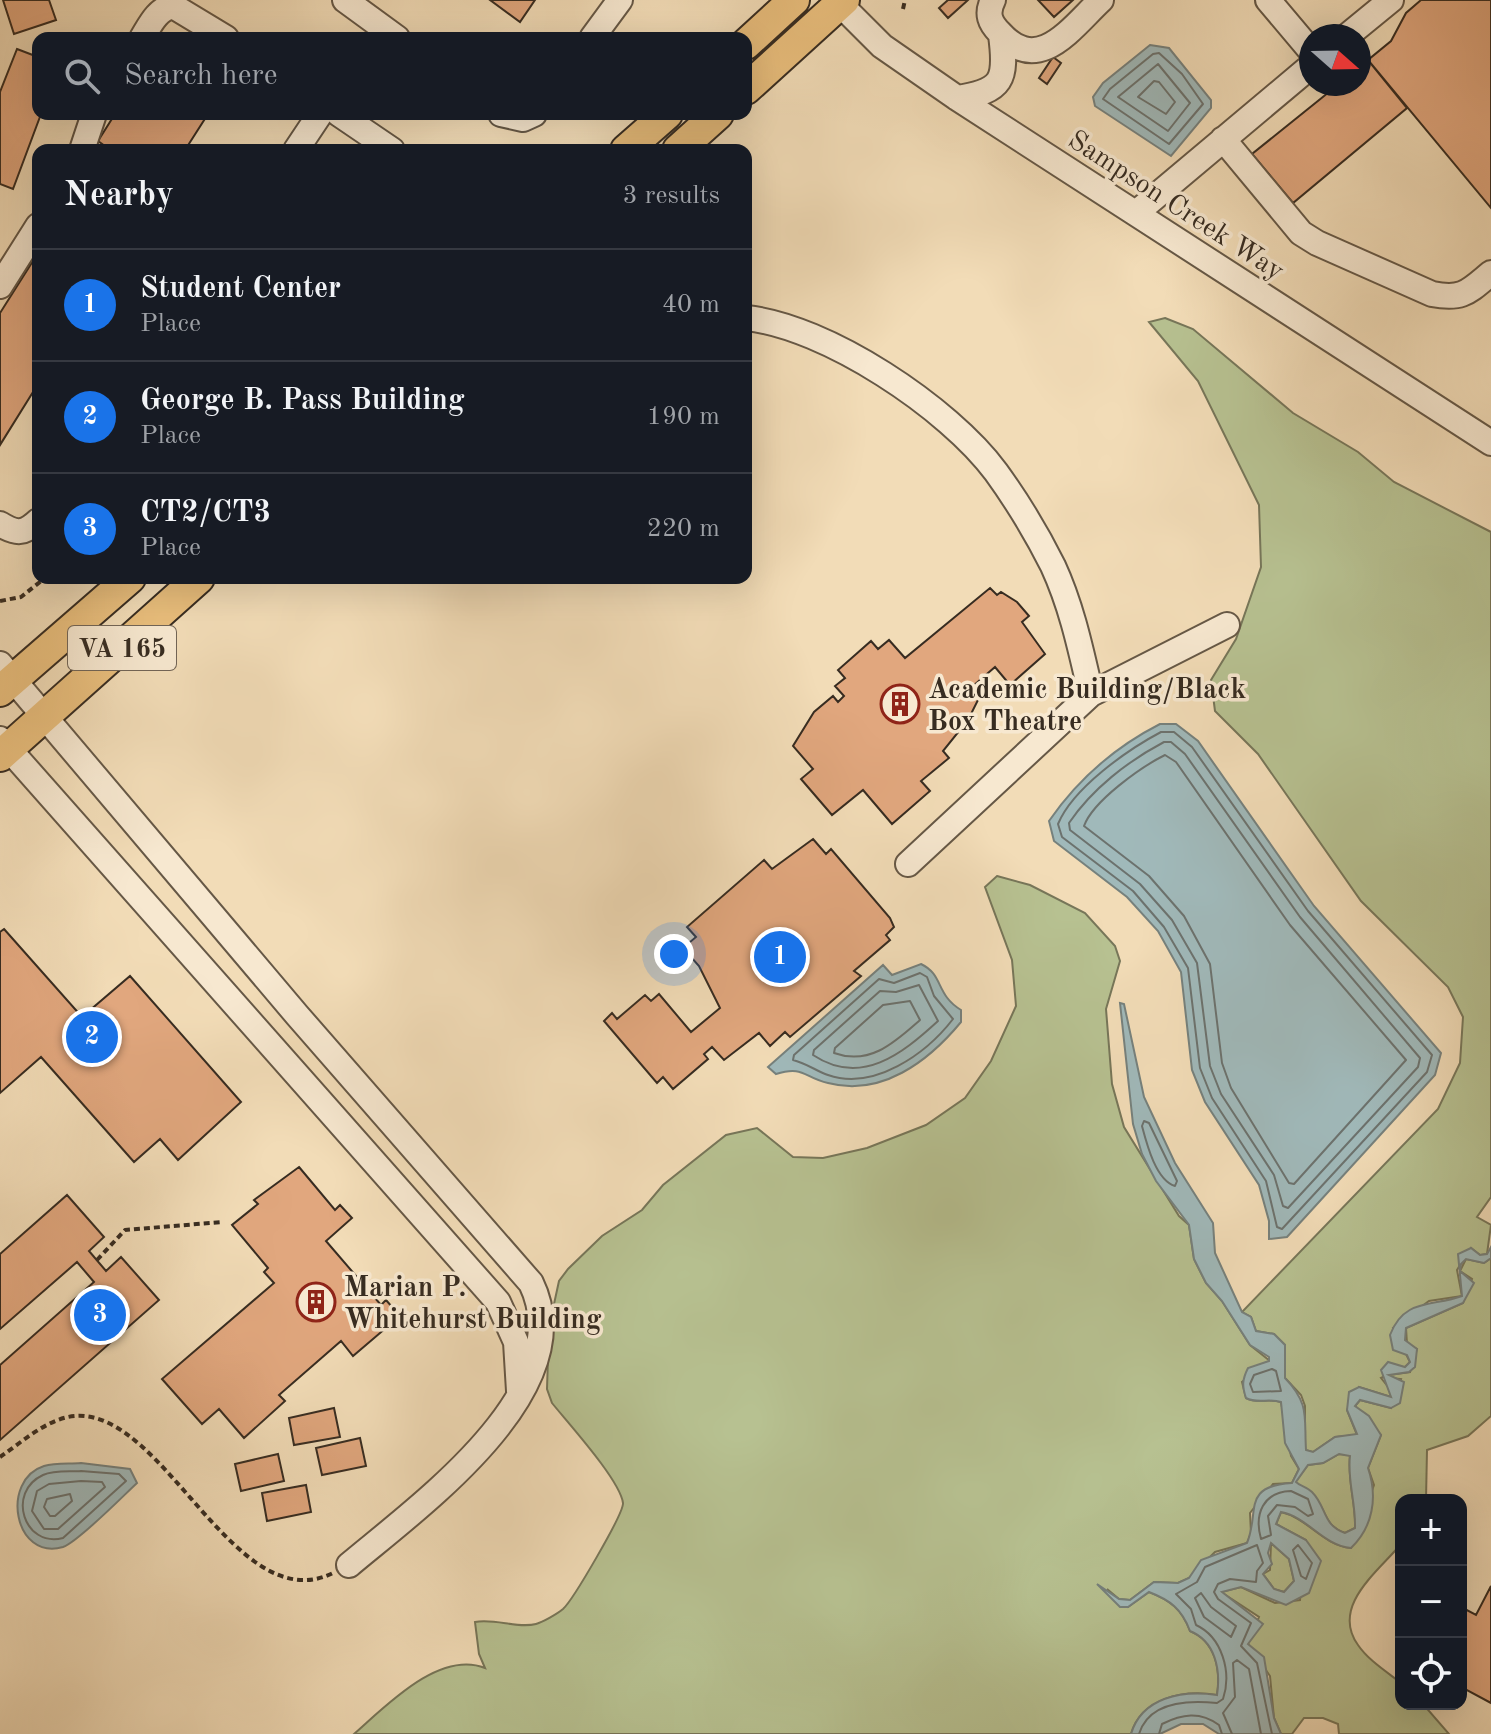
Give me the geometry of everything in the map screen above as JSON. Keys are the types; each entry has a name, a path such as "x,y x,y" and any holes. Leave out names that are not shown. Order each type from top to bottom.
{"main road":[{"path":"752,38 794,0"},
{"path":"752,83 839,2"},
{"path":"633,144 660,120"},
{"path":"685,144 711,120"},
{"name":"VA 165","path":"4,678 122,584"},
{"name":"VA 165","path":"3,748 44,717 192,584"}],"street":[{"path":"345,0 381,32"},
{"path":"596,32 620,0"},
{"path":"957,98 988,92 1001,79 1005,60 1001,35 988,14 993,0"},
{"path":"1001,35 1025,52 1043,50 1101,0"},
{"path":"1268,0 1299,37"},
{"path":"1362,24 1391,0"},
{"name":"Sampson Creek Way","path":"839,2 882,46 957,98 1491,443"},
{"path":"146,32 164,7 173,6 216,32"},
{"path":"1136,213 1299,76"},
{"path":"84,144 92,120"},
{"path":"300,144 316,120"},
{"path":"348,120 383,144"},
{"path":"1223,139 1301,233 1317,243 1432,294 1452,298 1466,293 1491,273"},
{"path":"0,286 32,235"},
{"path":"752,320 816,338 864,362 919,399 995,470 1052,565 1072,614 1091,694"},
{"path":"0,524 19,533 32,526"},
{"path":"908,864 1091,694 1227,625"},
{"path":"4,678 44,717 531,1283 543,1316 539,1353 506,1419 482,1446 349,1565"},
{"path":"3,748 464,1261 509,1320 516,1342 519,1394"},
{"path":"464,1261 491,1236"}],"path":[{"path":"903,9 905,0"},
{"path":"0,601 21,597 37,584"},
{"path":"97,1260 125,1230 222,1222"},
{"path":"0,1457 56,1420 76,1416 106,1421 132,1435 232,1544 274,1573 324,1577 349,1565"}],"green space":[{"path":"1165,318 1193,329 1293,413 1358,452 1394,482 1491,532 1491,1197 1477,1217 1491,1225 1487,1254 1480,1255 1471,1248 1457,1270 1462,1296 1429,1301 1393,1328 1410,1362 1381,1378 1393,1393 1391,1397 1359,1387 1347,1410 1357,1435 1335,1437 1313,1452 1305,1450 1305,1406 1301,1395 1285,1378 1285,1345 1274,1334 1256,1331 1251,1317 1242,1312 1438,1109 1460,1063 1463,1017 1448,987 1361,901 1258,754 1215,711 1211,680 1236,639 1261,567 1259,505 1198,381 1149,322"},
{"path":"997,876 1030,885 1085,913 1115,946 1120,961 1106,1009 1112,1084 1124,1127 1179,1216 1189,1225 1194,1259 1206,1283 1222,1301 1250,1345 1270,1361 1242,1382 1246,1398 1281,1402 1291,1456 1299,1469 1292,1483 1273,1484 1250,1513 1251,1533 1247,1543 1215,1552 1189,1578 1178,1583 1154,1582 1130,1600 1119,1599 1107,1589 1128,1607 1149,1592 1174,1606 1190,1631 1211,1649 1217,1666 1217,1695 1177,1695 1165,1699 1144,1712 1131,1734 354,1734 397,1696 432,1674 467,1665 485,1668 479,1654 475,1622 536,1624 563,1609 597,1556 621,1510 623,1503 613,1480 552,1403 547,1389 549,1327 559,1281 602,1236 642,1210 663,1185 726,1135 757,1128 793,1157 823,1158 867,1148 926,1125 965,1098 991,1061 1016,1006 1012,960 985,887"},
{"path":"1491,1258 1491,1416 1468,1436 1427,1450 1426,1494 1395,1494 1395,1551 1361,1590 1350,1617 1351,1631 1358,1645 1395,1679 1395,1710 1428,1710 1449,1734 1339,1734 1338,1724 1323,1718 1304,1718 1292,1734 1281,1734 1274,1718 1270,1676 1248,1644 1259,1617 1221,1592 1241,1587 1275,1603 1300,1600 1306,1540 1276,1524 1281,1512 1291,1515 1332,1542 1351,1548 1374,1485 1368,1468 1381,1435 1355,1406 1360,1400 1391,1408 1401,1379 1389,1375 1410,1372 1417,1349 1407,1344 1406,1328 1463,1303 1472,1279 1460,1271 1466,1259 1484,1263"},
{"path":"1339,1454 1350,1455 1355,1519 1355,1528 1345,1533 1330,1523 1314,1495 1295,1482 1308,1465 1323,1463"},
{"path":"1271,1543 1289,1559 1294,1581 1284,1592 1274,1589 1263,1574 1270,1570"}],"water":[{"path":"1150,45 1169,48 1211,100 1211,108 1171,156 1095,106 1093,97 1103,83"},
{"path":"1160,724 1176,724 1198,741 1314,906 1441,1053 1435,1075 1287,1237 1269,1239 1269,1221 1259,1185 1205,1102 1192,1070 1181,972 1158,931 1127,897 1054,841 1049,821 1072,791 1098,765"},
{"path":"921,964 933,974 947,998 961,1010 961,1022 918,1063 885,1080 848,1086 820,1081 793,1071 776,1074 768,1067 883,965 892,975"},
{"path":"1120,1003 1124,1004 1144,1097 1175,1163 1213,1223 1215,1253 1242,1312 1251,1317 1256,1331 1274,1334 1285,1345 1285,1378 1302,1404 1306,1450 1313,1452 1335,1437 1357,1434 1347,1410 1349,1392 1359,1387 1391,1397 1381,1370 1388,1362 1405,1367 1410,1362 1407,1355 1393,1350 1390,1335 1396,1323 1411,1309 1462,1296 1458,1254 1471,1248 1480,1255 1487,1254 1491,1247 1491,1258 1484,1263 1466,1259 1461,1264 1460,1271 1474,1283 1463,1303 1406,1328 1405,1340 1417,1349 1415,1367 1409,1372 1389,1375 1404,1382 1400,1403 1391,1408 1360,1400 1355,1406 1369,1416 1381,1435 1368,1468 1373,1490 1372,1511 1358,1540 1351,1548 1341,1546 1299,1519 1281,1512 1276,1524 1306,1540 1321,1561 1309,1593 1286,1605 1241,1587 1222,1592 1263,1624 1248,1644 1264,1657 1274,1718 1281,1734 1219,1734 1203,1724 1181,1724 1160,1734 1131,1734 1144,1712 1165,1699 1190,1694 1217,1695 1217,1666 1211,1649 1190,1631 1179,1611 1169,1602 1149,1592 1128,1607 1120,1607 1097,1584 1119,1599 1130,1600 1154,1582 1178,1583 1189,1578 1201,1560 1247,1543 1259,1495 1276,1485 1292,1483 1299,1469 1285,1443 1281,1402 1246,1398 1243,1386 1248,1368 1269,1361 1269,1357 1250,1345 1222,1301 1206,1283 1194,1259 1189,1225 1156,1181 1142,1154 1133,1124","holes":["1339,1454 1350,1456 1355,1519 1355,1528 1345,1533 1332,1525 1312,1492 1296,1482 1308,1465 1323,1463","1271,1543 1289,1559 1294,1581 1284,1592 1274,1589 1263,1574 1272,1564 1268,1553"]},
{"path":"81,1463 130,1469 137,1483 89,1528 63,1547 46,1548 33,1542 24,1531 19,1517 18,1501 22,1487 30,1474 44,1466"}],"building":[{"path":"3,0 49,0 56,20 14,34"},
{"path":"490,0 535,0 520,22"},
{"path":"948,0 968,0 948,18 939,8"},
{"path":"1038,0 1073,0 1054,17"},
{"path":"1421,0 1491,0 1491,208 1371,64 1371,58 1391,41 1406,13"},
{"path":"17,49 32,55 32,120 39,120 13,189 0,184 0,92"},
{"path":"1053,57 1061,63 1047,84 1039,78"},
{"path":"1371,64 1407,108 1293,203 1252,154 1324,96 1371,96"},
{"path":"111,120 204,120 189,144 102,144 98,141"},
{"path":"32,262 32,394 0,445 0,313"},
{"name":"Academic Building/Black Box Theatre","path":"990,588 997,595 1001,592 1017,602 1029,616 1022,622 1045,654 1010,685 995,667 973,686 981,694 968,720 943,751 949,758 921,781 930,791 892,824 863,790 832,815 801,779 813,769 793,746 814,712 833,696 838,702 844,696 835,686 845,678 838,670 871,641 878,649 889,640 905,658"},
{"path":"813,839 826,854 831,849 890,918 894,927 886,935 890,940 854,971 861,976 790,1037 785,1032 770,1046 759,1033 724,1060 712,1047 704,1054 708,1059 673,1089 663,1077 657,1083 604,1021 612,1013 617,1019 645,995 651,1001 659,994 691,1032 720,1008 699,966 683,948 696,937 687,927 764,860 772,869"},
{"path":"4,929 82,1017 130,976 241,1102 178,1160 160,1139 134,1162 41,1057 0,1093 0,932"},
{"name":"Marian P. Whitehurst Building","path":"299,1167 335,1210 340,1205 352,1218 326,1241 381,1305 386,1300 400,1316 353,1356 341,1341 279,1395 285,1401 244,1438 219,1409 202,1424 162,1379 274,1283 264,1272 268,1268 232,1225 258,1204 254,1200"},
{"path":"67,1195 104,1237 89,1251 106,1271 121,1257 159,1300 0,1440 0,1365 94,1282 77,1262 0,1329 0,1254"},
{"path":"334,1408 340,1437 294,1445 289,1418"},
{"path":"360,1438 366,1466 322,1475 316,1448"},
{"path":"278,1454 284,1481 241,1491 235,1464"},
{"path":"306,1485 311,1512 267,1521 262,1493"},
{"path":"1491,1586 1491,1703 1467,1690 1467,1610 1476,1615"}],"place":[{"name":"Academic Building/Black Box Theatre","path":"900,704"},
{"name":"Student Center","path":"780,957"},
{"name":"George B. Pass Building","path":"92,1037"},
{"name":"Marian P. Whitehurst Building","path":"316,1302"},
{"name":"CT2/CT3","path":"100,1315"}]}
